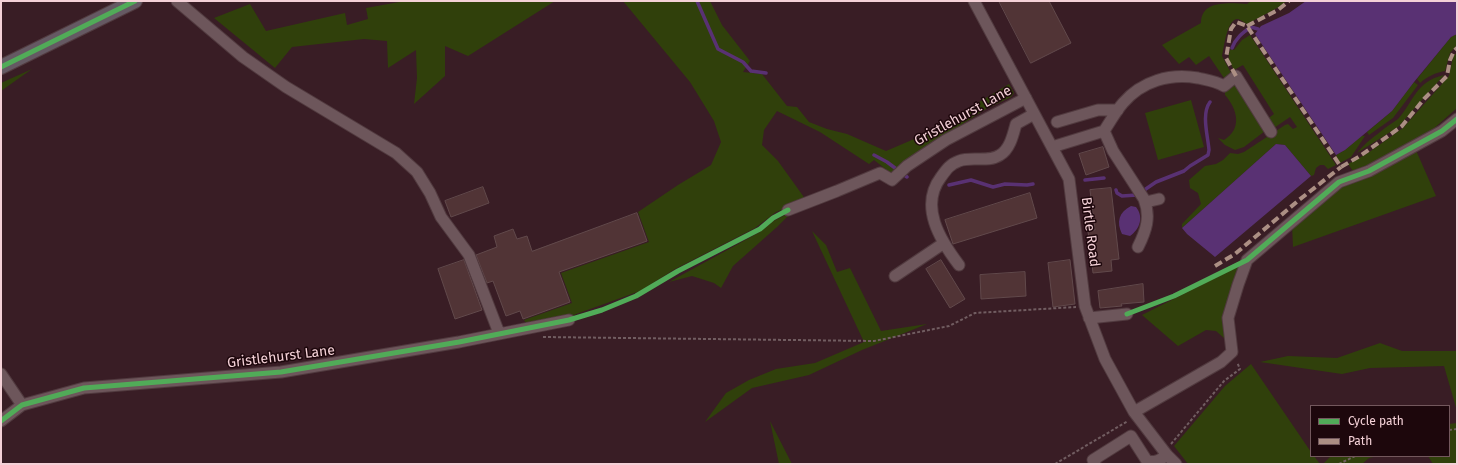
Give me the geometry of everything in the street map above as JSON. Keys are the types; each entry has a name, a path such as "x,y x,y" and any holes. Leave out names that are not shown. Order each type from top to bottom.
{"main road":[{"path":"1,66 135,1"}],"street":[{"path":"177,1 243,57 286,87 396,153 417,172 430,193 441,218 469,255 499,333"},
{"name":"Birtle Road","path":"974,1 1069,179 1085,306 1104,359 1135,414 1166,454 1176,464"},
{"path":"1052,147 1104,131 1118,110 1133,92 1152,82 1164,78 1187,76 1218,82 1224,86 1236,76 1271,132"},
{"name":"Gristlehurst Lane","path":"788,210 880,172 892,180 904,169 946,140 1026,98"},
{"path":"1057,122 1098,110 1118,110"},
{"path":"959,264 938,232 933,216 931,204 936,183 948,167 958,161 968,159 991,159 1005,152 1009,146 1016,124 1034,114"},
{"path":"1135,414 1221,362 1232,352 1228,318 1247,260 1339,182 1369,171 1442,131 1457,119"},
{"path":"1104,131 1113,151 1145,201 1148,211 1148,224 1138,247"},
{"path":"1145,201 1160,199"},
{"path":"895,276 944,243"},
{"path":"1089,318 1127,314"},
{"name":"Gristlehurst Lane","path":"1,421 22,405 84,388 281,372 459,342 569,320"},
{"path":"1,374 22,405"},
{"path":"1095,464 1093,460 1131,436 1145,462 1152,463 1160,460 1166,454"}],"path":[{"path":"542,337 874,341 949,326 975,313 1085,306"},
{"path":"1166,454 1224,381 1240,368 1232,352"},
{"path":"1055,464 1135,414"},
{"path":"1339,464 1353,457"}],"green space":[{"path":"405,1 555,1 468,56 445,46 445,76 414,104 417,78 416,50 388,68 387,41 364,39 292,47 275,68 214,18 250,4 266,31 345,13 347,25 368,19 366,8"},
{"path":"623,1 710,1 722,25 750,61 743,72 762,74 787,106 797,107 809,122 827,129 847,134 886,151 926,134 1009,84 1014,93 1011,97 986,109 917,153 892,174 874,160 869,164 820,132 777,111 764,130 762,145 778,161 806,200 776,212 755,228 675,269 640,291 568,317 527,325 524,320 572,303 561,273 649,242 638,212 711,165 721,142 714,121 690,82"},
{"path":"1251,1 1287,1 1247,24 1238,19 1231,23 1222,56 1231,73 1228,75 1231,78 1226,81 1209,56 1196,65 1189,57 1179,64 1162,45 1201,23 1202,16 1206,10 1217,4 1247,4"},
{"path":"1457,34 1457,45 1450,53 1445,71 1432,75 1420,83 1417,79 1451,37"},
{"path":"1250,35 1336,165 1328,169 1324,165 1320,165 1316,168 1314,175 1311,176 1285,145 1276,144 1182,228 1182,224 1201,204 1198,193 1190,188 1189,180 1205,166 1216,164 1230,153 1238,154 1244,152 1285,125 1288,124 1293,129 1297,127 1290,117 1274,128 1266,120 1274,114 1243,65 1234,70 1229,60 1231,49 1234,50 1242,40"},
{"path":"1457,52 1457,108 1431,131 1366,166 1353,171 1348,164 1368,153 1403,128 1449,76 1453,57"},
{"path":"32,69 1,91 1,83"},
{"path":"1444,75 1398,127 1357,153 1370,140 1398,119 1421,87 1434,78"},
{"path":"1414,82 1418,85 1393,118 1369,135 1367,132 1392,111"},
{"path":"1235,85 1265,131 1244,147 1235,150 1225,145 1218,138 1224,140 1230,136 1236,125 1233,107 1225,95 1225,91"},
{"path":"1191,100 1204,147 1158,160 1145,113"},
{"path":"1361,136 1365,136 1351,157 1340,163 1336,155 1345,150"},
{"path":"1415,148 1436,196 1293,247 1292,225 1341,185"},
{"path":"794,210 733,266 721,288 714,283 692,276 669,282 760,232 772,222"},
{"path":"812,231 826,245 837,272 850,268 881,331 927,324 862,350 809,375 752,388 705,422 726,393 749,380 776,369 815,363 864,342"},
{"path":"1243,264 1226,317 1224,338 1216,331 1206,330 1178,346 1142,315"},
{"path":"1380,343 1402,351 1457,351 1457,411 1444,366 1370,368 1342,374 1260,362 1288,356 1337,358"},
{"path":"1251,364 1310,451 1310,457 1315,457 1320,464 1188,464 1174,446 1225,386"},
{"path":"770,421 792,464 779,464"},
{"path":"1457,423 1457,464 1433,464 1429,457 1450,457 1450,424"},
{"path":"1330,457 1374,457 1369,458 1362,464 1323,464"}],"shaded area":[{"path":"1306,1 1457,1 1457,34 1451,37 1392,111 1345,150 1336,155 1255,34 1261,26 1289,13"},
{"path":"1276,144 1285,145 1311,176 1215,257 1187,234 1182,228"},
{"path":"1131,206 1136,207 1140,215 1140,223 1130,236 1122,234 1119,221 1121,214"}],"building":[{"path":"999,1 1049,1 1071,43 1031,63"},
{"path":"1103,147 1109,167 1086,175 1079,154"},
{"path":"483,187 489,203 451,217 445,201"},
{"path":"1111,188 1119,259 1111,260 1112,271 1093,273 1088,231 1095,230 1090,190"},
{"path":"1030,193 1037,218 953,244 945,220"},
{"path":"637,213 647,241 559,272 570,302 523,319 520,311 506,316 493,281 487,283 476,255 497,247 494,236 513,229 517,239 527,236 532,251"},
{"path":"464,260 482,310 455,319 438,269"},
{"path":"941,260 965,299 950,308 926,269"},
{"path":"1070,260 1075,304 1053,307 1048,263"},
{"path":"1025,272 1026,296 981,299 980,275"},
{"path":"1143,284 1144,302 1100,308 1098,291"}],"waterway":[{"path":"697,1 718,49 743,62 751,71 766,73"},
{"path":"1232,48 1237,39 1248,29 1251,27 1258,29"},
{"path":"1116,190 1117,193 1122,196 1137,195 1156,182 1184,171 1208,155 1209,150 1205,119 1207,107 1210,102"},
{"path":"874,155 887,162 907,177"},
{"path":"1085,180 1104,178"},
{"path":"949,185 971,180 993,187 1005,184 1033,184"}],"marked path":[{"path":"1247,26 1278,10 1289,1"},
{"path":"1236,76 1226,58 1231,29 1236,22 1247,26 1341,167 1360,156 1402,126 1424,99 1447,76 1450,60 1457,48"},
{"path":"1215,266 1235,254 1341,167"}],"cycle path":[{"path":"1,67 135,1"},
{"path":"1127,314 1174,296 1247,260 1339,182 1369,171 1442,131 1457,119"},
{"path":"1,421 22,405 84,388 281,372 459,342 569,320 602,310 636,296 678,271 760,229 773,218 788,210"}]}
